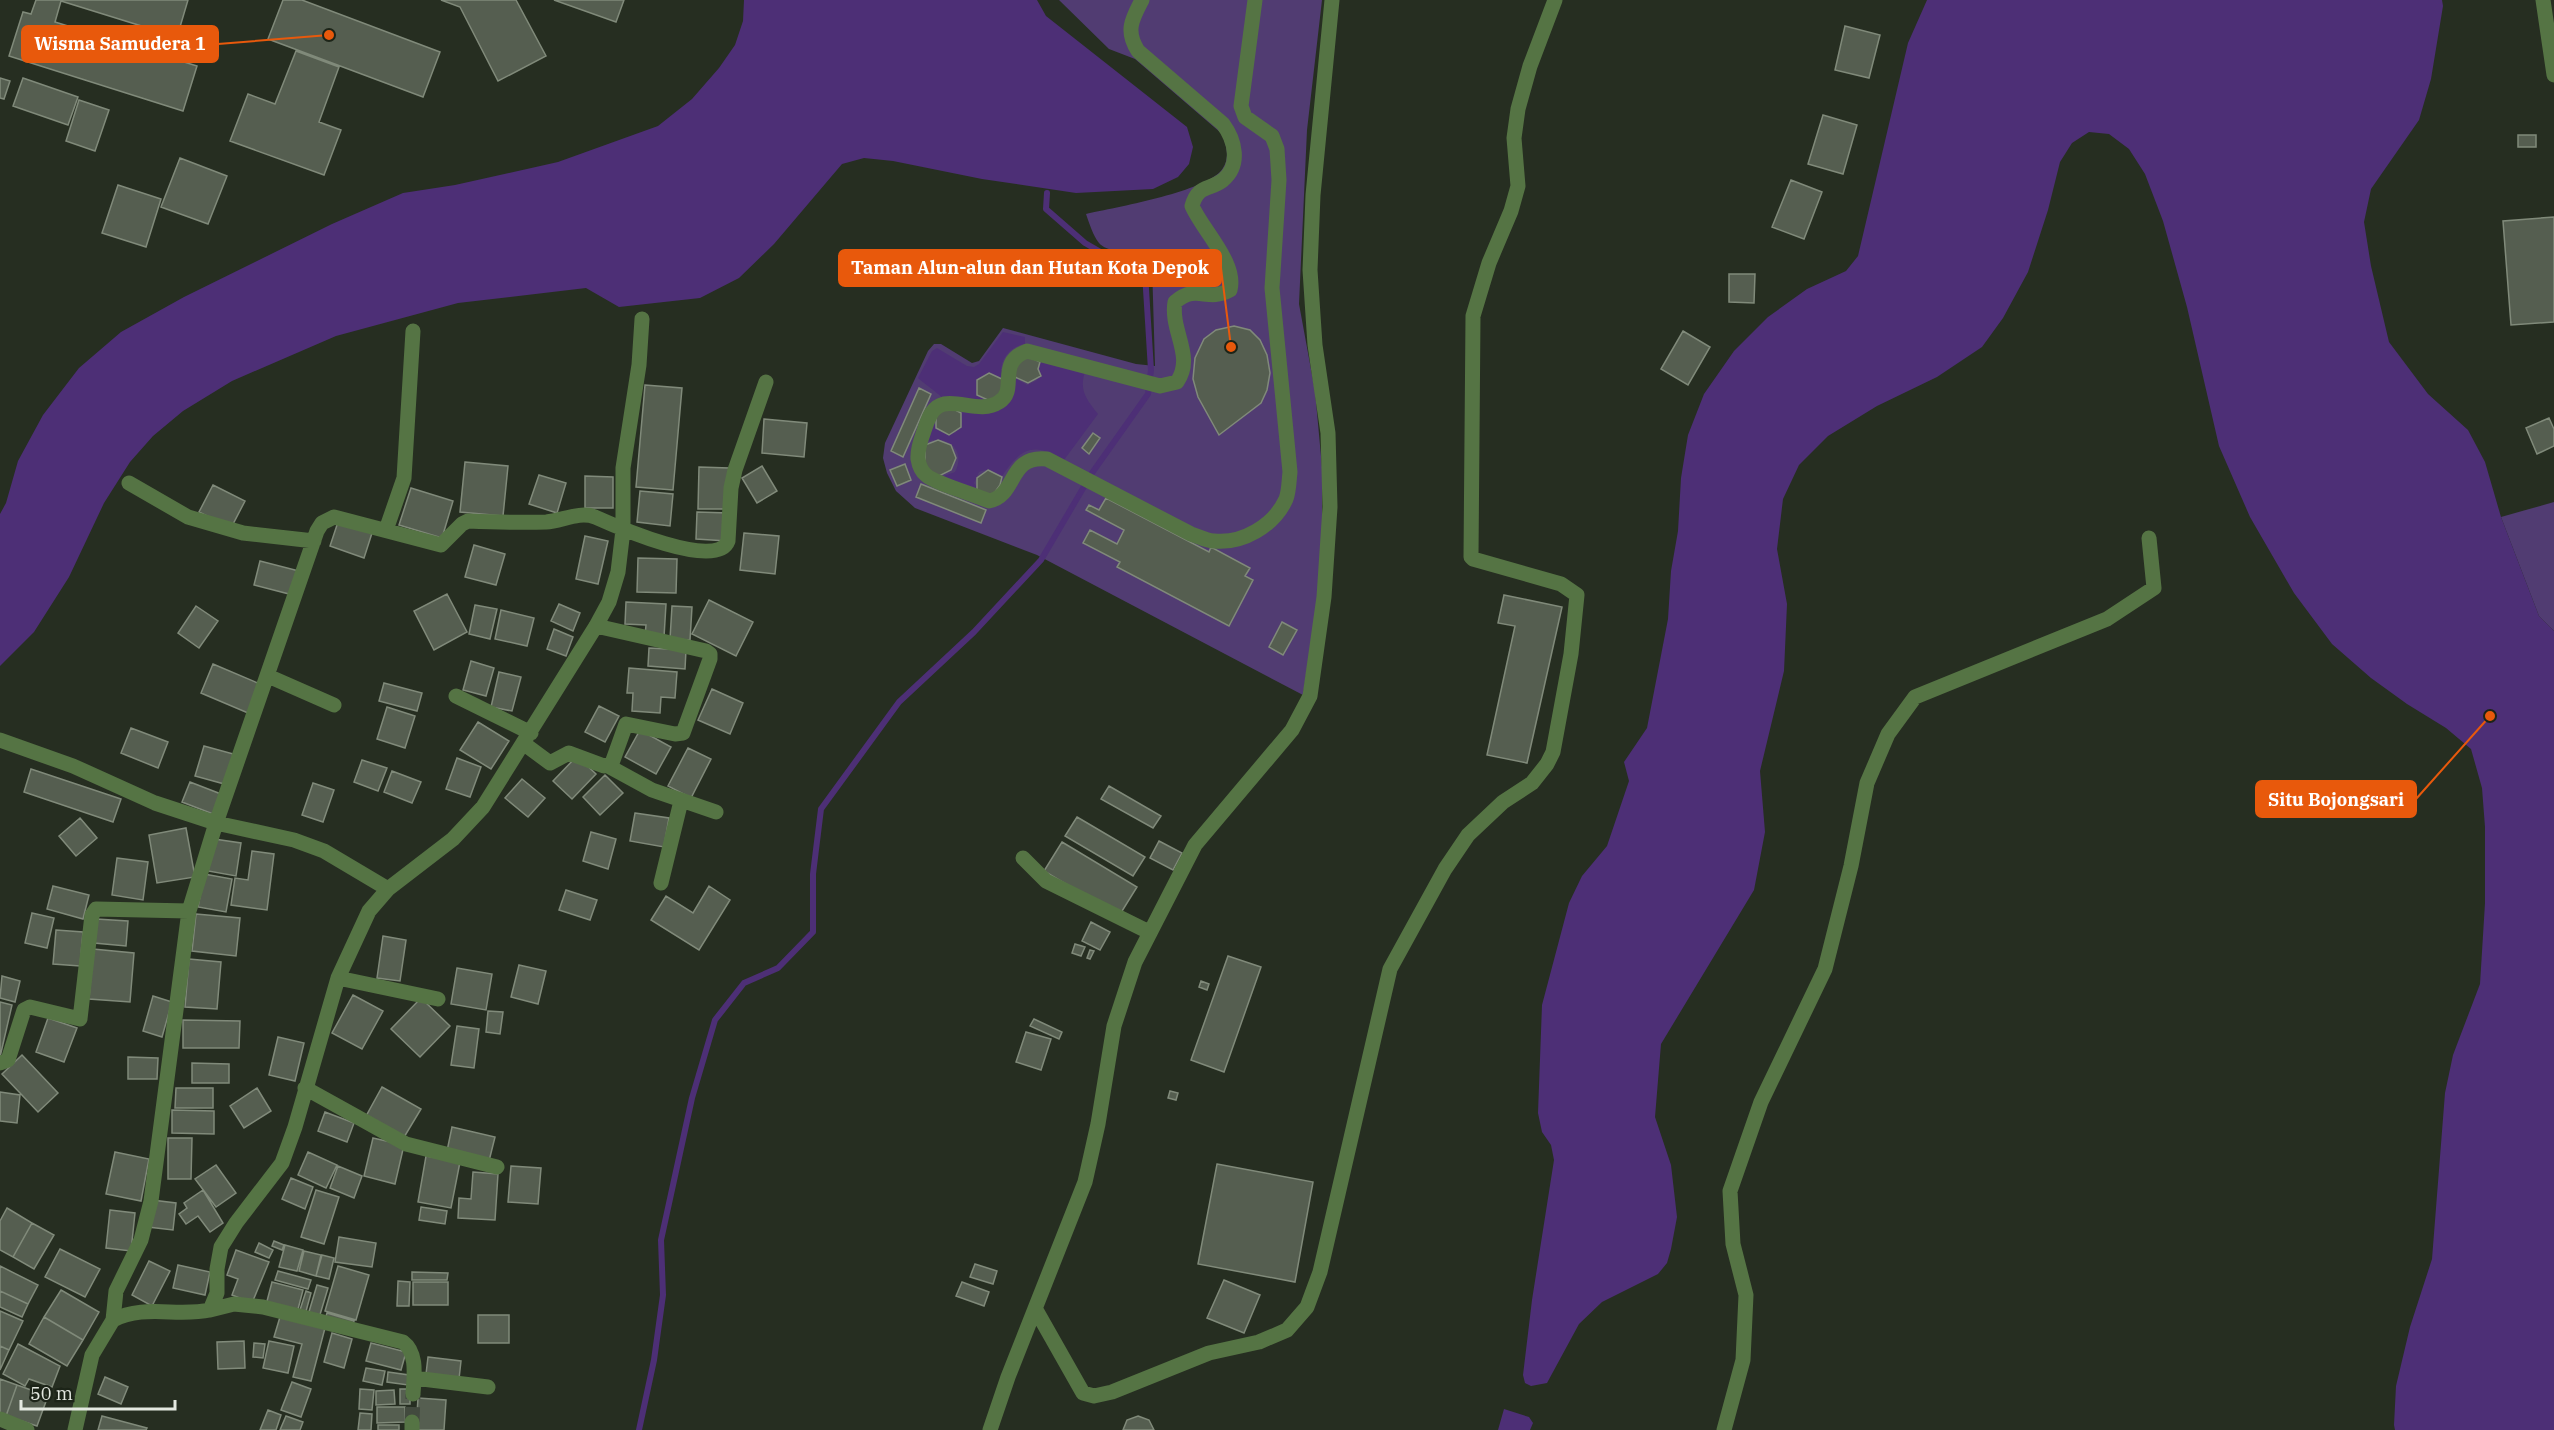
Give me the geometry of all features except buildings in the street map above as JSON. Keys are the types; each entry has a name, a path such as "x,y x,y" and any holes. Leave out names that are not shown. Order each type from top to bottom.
{"street":[{"path":"1142,0 1129,26 1131,40 1138,51 1223,124 1231,135 1235,151 1232,168 1223,180 1201,190 1194,198 1192,206 1230,268 1233,280 1230,290 1221,295 1211,296 1194,291 1175,302 1174,321 1186,362 1184,373 1178,382 1160,386 1027,351 1017,355 1012,361 1008,370 1007,393 1003,400 995,405 985,406 945,404 930,414 919,447 920,467 927,476 989,501 997,499 1004,493 1019,467 1036,458 1047,459 1191,534 1212,541 1232,541 1254,533 1273,519 1286,498 1290,472 1272,288 1279,180 1277,150 1272,136 1245,117 1241,106 1255,0"},
{"path":"990,1430 1008,1377 1085,1182 1095,1142 1120,1006 1135,963 1195,845 1292,730 1310,696 1324,597 1330,507 1328,434 1315,345 1310,270 1312,206 1332,0"},
{"path":"1036,1310 1083,1393 1094,1396 1112,1392 1209,1353 1259,1342 1287,1330 1307,1307 1320,1272 1390,969 1445,869 1468,834 1489,813 1532,783 1541,774 1553,752 1575,633 1576,595 1561,584 1471,557 1473,316 1489,263 1516,195 1518,186 1514,138 1518,109 1530,66 1555,0"},
{"path":"2543,0 2554,75"},
{"path":"210,1310 217,1293 217,1269 221,1247 236,1223 282,1163 295,1127 338,978 369,911 388,889 453,839 483,807 609,602 618,572 622,468 639,365 642,318"},
{"path":"386,530 404,478 413,331"},
{"path":"75,1430 92,1355 113,1320 115,1296 141,1240 151,1201 189,912 216,823 314,541 322,524 334,517 441,545 468,521 536,522 580,515 593,516 618,528 689,550 707,551 727,545 731,488 735,470 766,382"},
{"path":"129,483 188,517 243,533 314,541"},
{"path":"1724,1430 1743,1360 1746,1295 1733,1244 1730,1191 1761,1102 1825,969 1851,866 1866,783 1888,734 1915,697 2107,619 2154,588 2149,538"},
{"path":"596,626 706,651 710,654 684,733 675,734 626,724 612,763 608,766"},
{"path":"268,676 334,705"},
{"path":"456,696 527,738 550,763 569,753 608,766 637,783 681,801 716,812"},
{"path":"0,740 73,766 155,803 216,823 294,840 324,851 388,889"},
{"path":"661,884 681,801"},
{"path":"1023,858 1046,881 1149,932"},
{"path":"0,1063 8,1060 24,1010 30,1007 77,1020 81,1017 92,915 96,909 189,912"},
{"path":"338,978 438,999"},
{"path":"305,1088 406,1144 497,1167"},
{"path":"113,1320 138,1311 185,1314 234,1304 263,1307 397,1340 408,1346 411,1352 413,1394"},
{"path":"414,1378 488,1387"},
{"path":"0,1419 27,1430"}],"shaded area":[{"path":"744,0 1037,0 1046,16 1187,127 1193,147 1189,164 1178,177 1153,189 1076,193 864,158 842,164 774,244 739,278 700,298 619,307 586,288 458,303 336,336 232,381 183,411 153,436 130,462 104,503 69,577 34,632 0,666 0,514 6,503 18,461 43,415 79,368 121,332 184,297 332,224 403,193 455,185 558,162 658,126 692,99 719,68 735,45 743,21"},
{"path":"1059,0 1322,0 1307,130 1299,304 1315,391 1322,467 1322,570 1303,695 1037,555 915,508 896,491 887,473 883,458 885,443 928,351 934,344 941,344 972,363 979,361 1003,328 1136,364 1155,366 1152,265 1148,256 1141,250 1117,250 1103,247 1094,236 1086,214 1176,193 1209,180 1220,172 1226,163 1225,142 1221,133 1135,59 1109,49"},
{"path":"1927,0 2442,0 2443,6 2431,79 2419,120 2371,189 2364,222 2371,266 2389,342 2428,394 2468,430 2485,462 2501,517 2539,616 2554,631 2554,1430 2395,1430 2394,1425 2396,1386 2410,1327 2432,1259 2445,1093 2453,1055 2480,984 2485,903 2485,827 2482,788 2471,749 2446,728 2371,678 2332,644 2294,593 2250,517 2219,446 2187,307 2163,221 2145,174 2129,149 2109,134 2089,132 2072,143 2060,162 2048,210 2028,272 2003,318 1982,347 1937,377 1877,406 1828,436 1799,465 1783,499 1777,549 1787,604 1784,671 1760,771 1765,832 1754,890 1661,1044 1655,1117 1671,1165 1677,1217 1667,1263 1658,1274 1602,1302 1579,1324 1547,1383 1531,1386 1525,1383 1523,1375 1532,1300 1554,1160 1551,1145 1542,1132 1538,1113 1542,1005 1569,903 1582,876 1607,846 1629,781 1624,762 1647,728 1668,619 1671,571 1678,531 1681,478 1688,435 1704,394 1734,351 1768,317 1807,289 1846,271 1858,256 1908,43"},
{"path":"1003,332 1025,337 1025,344 1008,353 1003,360 1001,370 1027,385 1036,381 1041,374 1036,360 1085,372 1083,389 1098,414 1064,460 1043,450 1027,451 1014,461 1000,479 991,471 979,472 974,483 979,491 941,477 955,472 958,457 954,446 949,443 943,440 928,441 934,423 942,432 951,434 957,431 962,421 950,405 918,378 932,351 937,348 967,366 974,367 979,364"},
{"path":"2554,502 2554,631 2539,616 2501,517"},
{"path":"1504,1409 1529,1417 1533,1423 1530,1430 1498,1430"}],"waterway":[{"path":"639,1430 654,1360 663,1295 661,1240 692,1098 715,1020 744,983 778,968 813,932 813,874 821,809 899,702 974,632 1041,560 1092,473 1148,394 1151,370 1145,273 1136,260 1111,258 1085,243 1046,209 1047,193"}],"tunnel":[{"path":"412,1422 413,1394"}],"place":[{"name":"Wisma Samudera 1","path":"329,35"},
{"name":"Taman Alun-alun dan Hutan Kota Depok","path":"1231,347"},
{"name":"Situ Bojongsari","path":"2490,716"}]}
